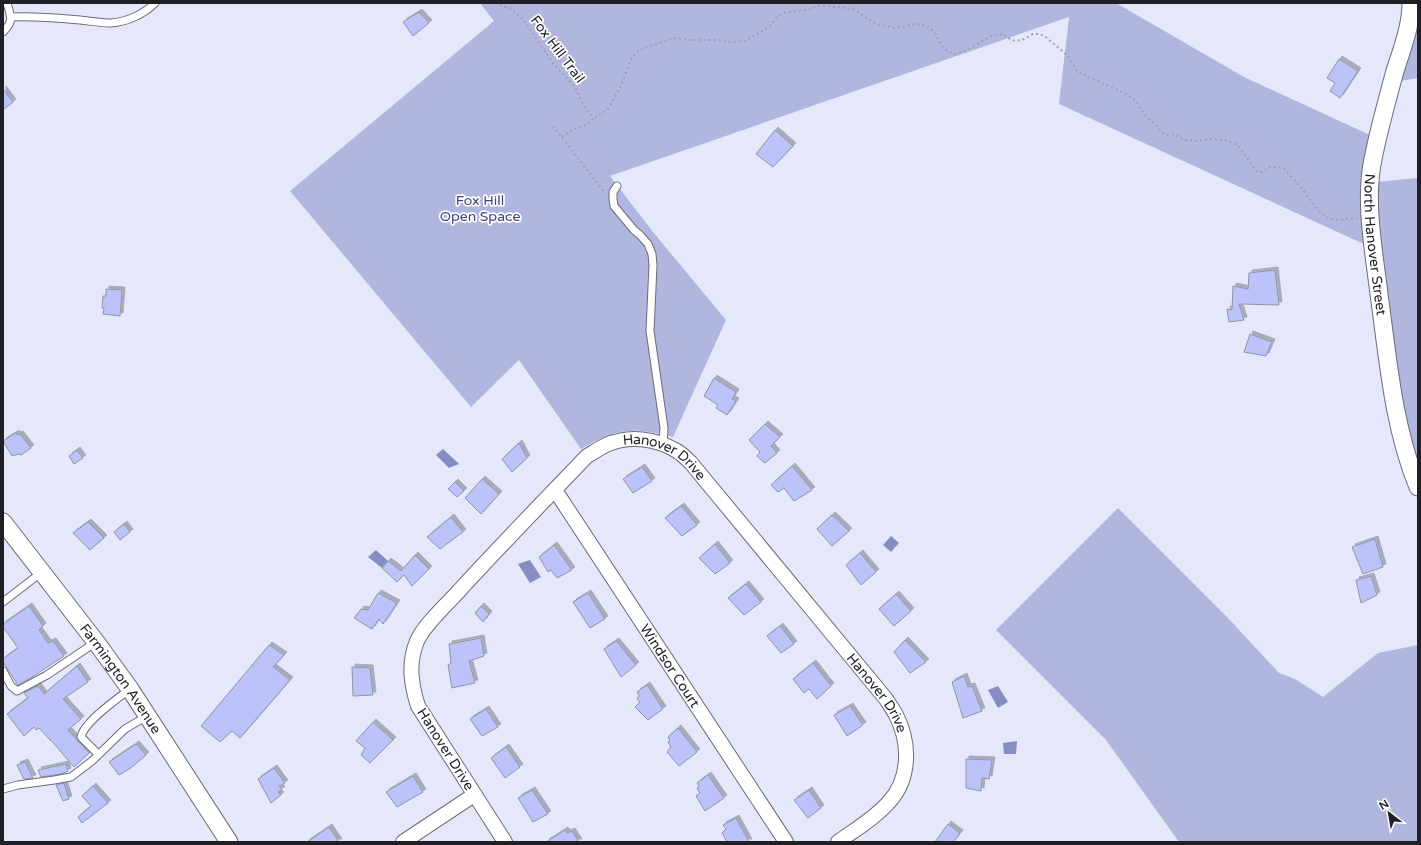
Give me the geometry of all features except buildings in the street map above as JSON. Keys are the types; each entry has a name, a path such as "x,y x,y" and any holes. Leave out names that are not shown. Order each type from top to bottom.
{"street":[{"name":"North Hanover Street","path":"1411,3 1410,29 1390,87 1372,160 1370,181 1370,218 1386,350 1399,427 1404,450 1418,487"},
{"name":"Hanover Drive","path":"505,842 418,706 410,675 412,659 418,640 430,622 587,456 605,445 624,439 641,438 663,445 678,452 691,463 886,699 896,714 903,732 906,754 906,770 900,785 890,801 874,816 838,842"},
{"name":"Windsor Court","path":"555,490 786,842"},
{"name":"Farmington Avenue","path":"3,522 96,642 130,689 229,842"},
{"name":"Hanover Drive","path":"403,842 474,795"}],"lane":[{"path":"3,32 10,25 12,17 7,3"},
{"path":"12,17 30,16 110,23 127,20 139,15 155,3"},
{"path":"617,186 613,192 614,206 648,244 652,254 653,266 650,331 664,428 663,445"},
{"path":"3,602 42,572"},
{"path":"3,672 11,686 17,691 47,676 96,642"},
{"path":"98,754 82,739 82,732 85,727 109,705 130,689"},
{"path":"3,789 18,785 71,777 92,761 125,730 147,716"}],"path":[{"name":"Fox Hill Trail","path":"495,3 511,9 523,19 553,63 575,87 590,115 595,117"},
{"path":"562,137 576,128 587,125 595,117 608,109 620,88 632,57 639,50 674,38 730,42 745,41 769,27 777,17 784,13 810,9 822,4 833,5 853,9 876,24 895,28 915,24 927,26 934,32 941,45 949,52 956,54 967,50 992,35 1003,34 1015,41 1022,40 1033,34 1040,34 1067,55 1078,72 1126,94 1135,100 1145,115 1161,132 1168,135 1174,134 1184,140 1196,141 1210,139 1224,140 1234,143 1240,148 1254,169 1258,172 1263,172 1270,167 1284,169 1300,186 1319,211 1328,218 1336,220 1370,218"},
{"path":"553,126 614,206"}],"green space":[{"name":"Fox Hill Open Space","path":"480,3 1116,3 1244,77 1370,135 1366,245 1059,104 1069,17 610,176 653,232 726,320 673,437 646,432 625,431 605,437 581,449 519,360 471,407 290,191 494,21"},
{"path":"1418,11 1418,78 1401,81"},
{"path":"1418,178 1418,470 1409,445 1379,252 1377,182"},
{"path":"1118,508 1228,618 1279,673 1295,679 1323,697 1378,653 1418,645 1418,842 1179,842 1106,740 996,630"}],"shaded area":[{"path":"443,449 459,464 449,468 436,455"},
{"path":"891,536 899,543 891,552 883,545"},
{"path":"376,550 388,561 382,568 368,557"},
{"path":"530,560 541,577 530,583 518,564"},
{"path":"998,686 1008,702 998,708 988,690"},
{"path":"1017,741 1016,754 1004,754 1003,743"}]}
